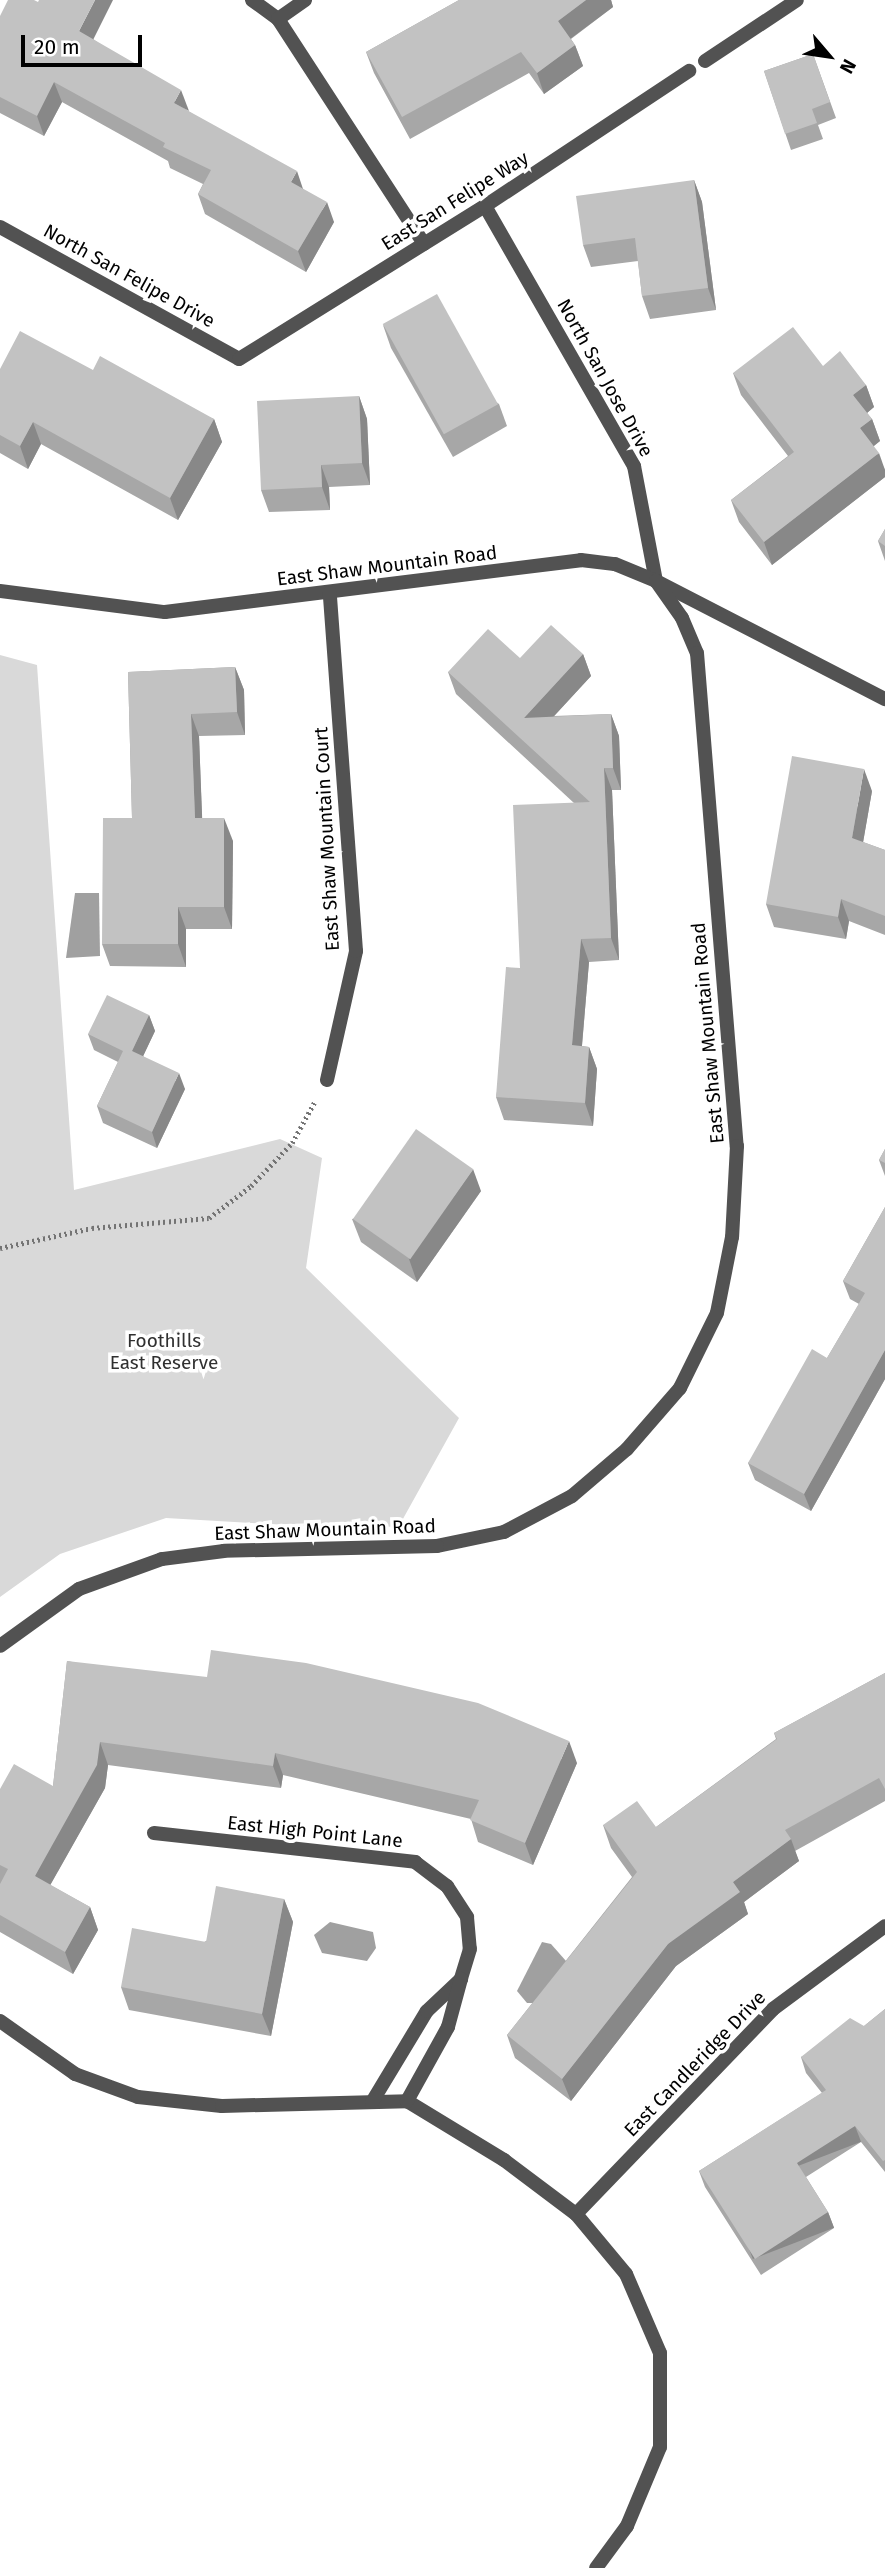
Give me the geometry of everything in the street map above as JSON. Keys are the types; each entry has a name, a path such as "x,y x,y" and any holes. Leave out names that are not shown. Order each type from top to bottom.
{"street":[{"path":"252,0 278,19 424,244"},
{"path":"278,19 305,0"},
{"path":"705,61 797,0"},
{"name":"East San Felipe Way","path":"239,359 485,206 689,71"},
{"name":"North San Jose Drive","path":"485,206 635,466 656,582"},
{"name":"North San Felipe Drive","path":"0,227 239,359"},
{"name":"East Shaw Mountain Road","path":"0,591 165,612 581,560 615,564 656,582 682,618 697,653 737,1146 732,1237 717,1312 680,1388 626,1448 572,1496 504,1532 437,1546 224,1551 162,1559 79,1589 0,1646"},
{"path":"656,582 885,699"},
{"name":"East Shaw Mountain Court","path":"327,1080 356,951 330,593"},
{"name":"East High Point Lane","path":"154,1833 415,1862 447,1886 467,1917 470,1948 448,2027 407,2101"},
{"name":"East Candleridge Drive","path":"576,2214 773,2009 885,1926"},
{"path":"372,2102 427,2011 461,1979"},
{"path":"0,2021 75,2074 138,2097 222,2106 407,2101 504,2160 576,2214 626,2274 660,2353 660,2447 627,2526 596,2568"}],"path":[{"path":"0,1248 92,1228 209,1218 251,1186 292,1143 327,1080"}],"green space":[{"name":"Foothills East Reserve","path":"0,655 37,665 74,1190 280,1139 322,1158 306,1268 459,1418 399,1526 358,1529 166,1518 60,1554 0,1597"}],"shaded area":[{"path":"75,893 99,893 100,956 66,958"},
{"path":"330,1922 373,1932 376,1948 367,1961 322,1953 314,1935"},
{"path":"542,1942 551,1944 566,1961 565,1968 542,2003 527,2003 517,1991"}],"building":[{"path":"8,0 95,0 79,31 181,90 174,103 297,171 291,182 327,202 298,251 198,194 211,170 163,147 165,143 54,82 37,116 0,97 0,16"},
{"path":"459,0 586,0 558,21 575,45 537,73 521,52 402,117 366,52"},
{"path":"813,54 830,102 812,109 817,123 785,134 764,71"},
{"path":"694,180 708,288 642,296 635,238 583,245 576,196"},
{"path":"437,294 498,404 444,434 383,324"},
{"path":"793,327 823,366 840,351 866,385 853,395 872,419 860,428 879,453 764,542 731,500 794,452 733,373"},
{"path":"20,331 93,370 100,356 214,419 170,498 33,422 20,446 0,435 0,369"},
{"path":"359,396 362,463 321,465 322,487 261,490 257,401"},
{"path":"885,529 885,546 878,541"},
{"path":"551,625 583,654 524,718 611,714 613,768 604,768 611,938 581,939 572,1045 589,1047 585,1103 496,1097 506,967 520,968 513,805 590,802 448,672 488,629 520,658"},
{"path":"235,667 237,712 191,714 195,818 224,818 224,907 178,907 178,944 102,944 103,818 132,818 128,672"},
{"path":"792,756 864,769 852,838 885,850 885,916 841,899 838,917 766,904"},
{"path":"107,995 149,1015 132,1051 179,1073 152,1132 97,1106 123,1051 88,1034"},
{"path":"416,1129 473,1169 410,1259 353,1219"},
{"path":"885,1149 885,1163 879,1160"},
{"path":"885,1207 885,1350 804,1494 748,1463 812,1349 827,1358 865,1293 843,1281"},
{"path":"211,1650 306,1663 478,1703 569,1741 525,1843 470,1820 479,1800 275,1753 273,1766 100,1742 97,1765 35,1876 90,1907 65,1952 0,1915 0,1884 8,1869 0,1865 0,1789 14,1764 53,1786 67,1661 207,1677"},
{"path":"885,1673 885,1789 879,1778 785,1830 791,1839 733,1882 740,1892 668,1944 562,2079 507,2035 637,1872 603,1825 637,1801 656,1827 777,1739 774,1733"},
{"path":"216,1886 284,1899 262,2014 121,1987 132,1928 206,1942"},
{"path":"885,2009 885,2160 883,2161 855,2126 797,2163 828,2212 755,2259 699,2171 826,2090 801,2057 850,2018 864,2026"}]}
